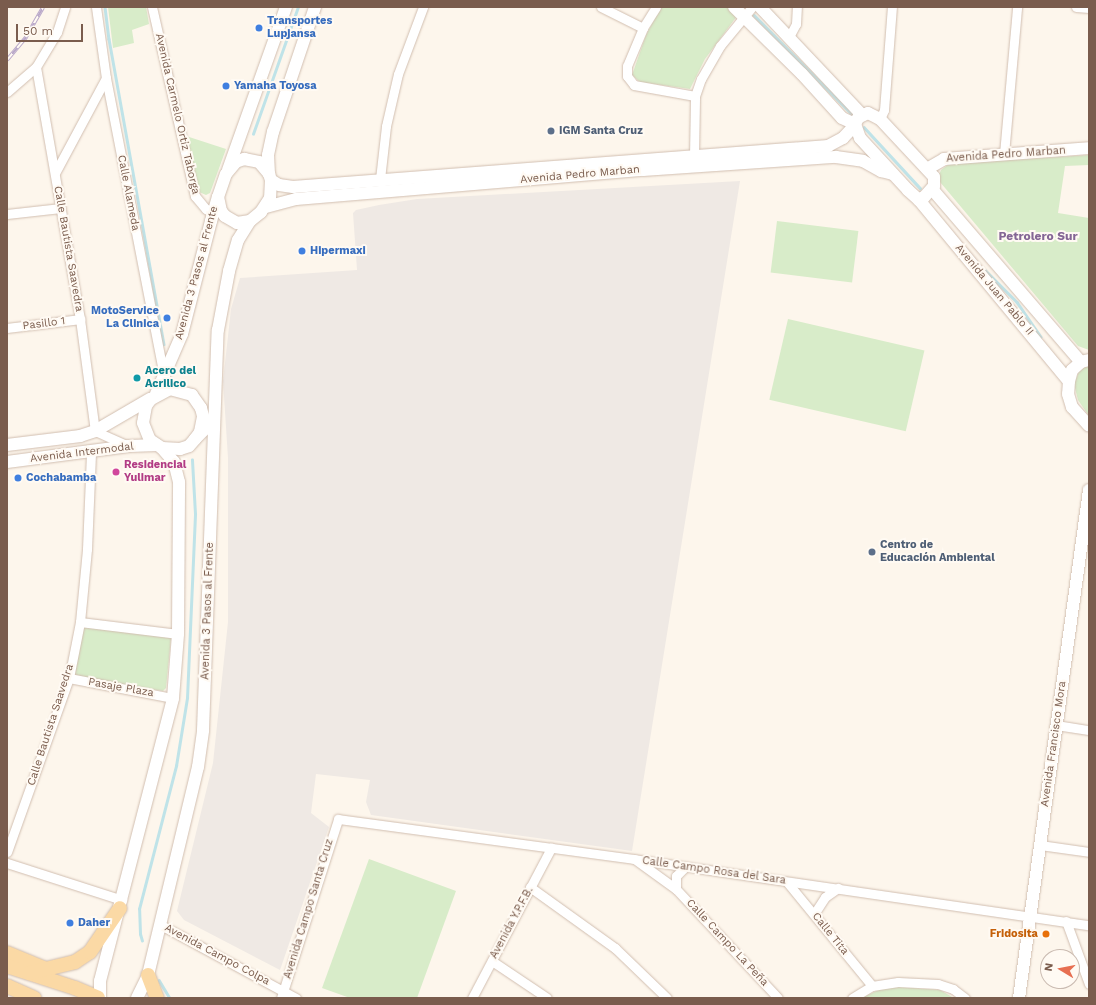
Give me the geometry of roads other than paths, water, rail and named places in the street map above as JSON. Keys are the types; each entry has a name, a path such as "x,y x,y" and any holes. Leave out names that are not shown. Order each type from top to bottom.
{"main road":[{"path":"29,974 75,962 90,952 121,904"},
{"path":"7,954 49,970 75,988"},
{"path":"7,966 75,988 99,998"},
{"path":"148,975 157,998"},
{"path":"10,988 34,998"}],"street":[{"path":"7,92 36,67 57,32 65,7"},
{"name":"Calle Alameda","path":"96,7 106,78 164,377"},
{"name":"Avenida Carmelo Ortiz Taborga","path":"152,7 196,196 200,204 213,213"},
{"path":"286,7 218,197 219,204 225,216 236,223 250,221 266,207 270,198 268,155 273,132 315,7"},
{"path":"380,179 386,126 398,74 423,7"},
{"path":"601,7 643,28"},
{"path":"656,7 643,28 627,66 627,76 634,85 695,96"},
{"path":"734,7 748,11 842,118 857,121 868,113 880,119 934,178 932,189 919,200"},
{"path":"760,7 789,36 857,121"},
{"path":"789,36 796,24 798,7"},
{"path":"880,119 884,110 892,7"},
{"path":"1004,154 1017,7"},
{"path":"1076,7 1089,8"},
{"path":"694,156 695,96 708,64 748,11"},
{"name":"Calle Bautista Saavedra","path":"36,67 80,319 95,431"},
{"path":"55,173 106,78"},
{"name":"Avenida Pedro Marban","path":"270,177 280,185 293,187 380,179 828,146 843,138 857,121"},
{"name":"Avenida Juan Pablo II","path":"857,121 860,138 919,200 1068,381"},
{"name":"Avenida Pedro Marban","path":"927,169 944,159 1089,148"},
{"name":"Avenida Pedro Marban","path":"266,207 296,199 635,170 836,157 854,158 893,174"},
{"path":"226,174 236,162 244,159 259,162 270,177"},
{"name":"Avenida Juan Pablo II","path":"932,189 1085,361"},
{"name":"Avenida 3 Pasos al Frente","path":"153,396 164,377 182,334 218,197"},
{"path":"7,214 61,208"},
{"name":"Avenida 3 Pasos al Frente","path":"138,998 148,975 159,924 198,767 203,730 213,421 218,330 223,299 238,240 250,221"},
{"name":"Pasillo 1","path":"7,328 80,319"},
{"path":"1085,361 1072,370 1068,381 1072,407 1089,426"},
{"path":"99,998 100,981 173,698 178,634 179,482 174,462 145,432 143,424 146,406 153,396 170,389 178,389 197,401 213,421 195,439 180,449 160,447"},
{"name":"Avenida Intermodal","path":"7,445 80,436 95,431 153,396"},
{"path":"195,439 200,432 203,416 197,401"},
{"path":"95,431 129,446"},
{"name":"Avenida Intermodal","path":"7,462 129,446 160,447"},
{"name":"Calle Bautista Saavedra","path":"7,852 69,678 80,622 87,549 90,452"},
{"name":"Avenida Francisco Mora","path":"1019,998 1056,725 1085,547 1089,490"},
{"path":"80,622 178,634"},
{"name":"Pasaje Plaza","path":"69,678 173,698"},
{"path":"1056,725 1089,730"},
{"name":"Calle Campo Rosa del Sara","path":"338,820 634,859 787,882 1030,915 1089,925"},
{"name":"Avenida Campo Santa Cruz","path":"283,994 338,820"},
{"path":"1040,845 1089,852"},
{"name":"Avenida Y.P.F.B.","path":"472,998 551,848"},
{"name":"Calle Campo La Peña","path":"634,859 676,889 778,998"},
{"path":"7,863 121,904"},
{"path":"676,889 676,876 686,867"},
{"name":"Calle Tita","path":"787,882 872,986"},
{"path":"530,887 614,948 667,998"},
{"path":"814,914 825,898 838,888"},
{"path":"1066,921 1089,984"},
{"name":"Avenida Campo Colpa","path":"159,924 283,994 296,998"},
{"path":"492,961 547,998"},
{"path":"852,998 872,986 898,982 938,984 953,989 965,998"}],"waterway":[{"path":"105,7 109,39 164,344"},
{"path":"253,134 298,7"},
{"path":"754,15 852,114"},
{"path":"864,127 920,188"},
{"path":"984,269 1017,302 1041,337"},
{"path":"142,941 140,934 139,909 176,766 187,698 195,514 192,460"},
{"path":"159,980 170,998"}],"railway":[{"path":"7,60 26,37 43,7"}],"place":[{"name":"Transportes Lupjansa","path":"259,28"},
{"name":"Yamaha Toyosa","path":"226,86"},
{"name":"IGM Santa Cruz","path":"551,131"},
{"name":"Hipermaxi","path":"302,251"},
{"name":"MotoService La Clinica","path":"167,318"},
{"name":"Acero del Acrilico","path":"137,378"},
{"name":"Residencial Yulimar","path":"116,472"},
{"name":"Cochabamba","path":"18,478"},
{"name":"Centro de Educación Ambiental","path":"872,552"},
{"name":"Daher","path":"70,923"},
{"name":"Fridosita","path":"1046,934"}],"district":[{"name":"Petrolero Sur","path":"1038,237"}]}
